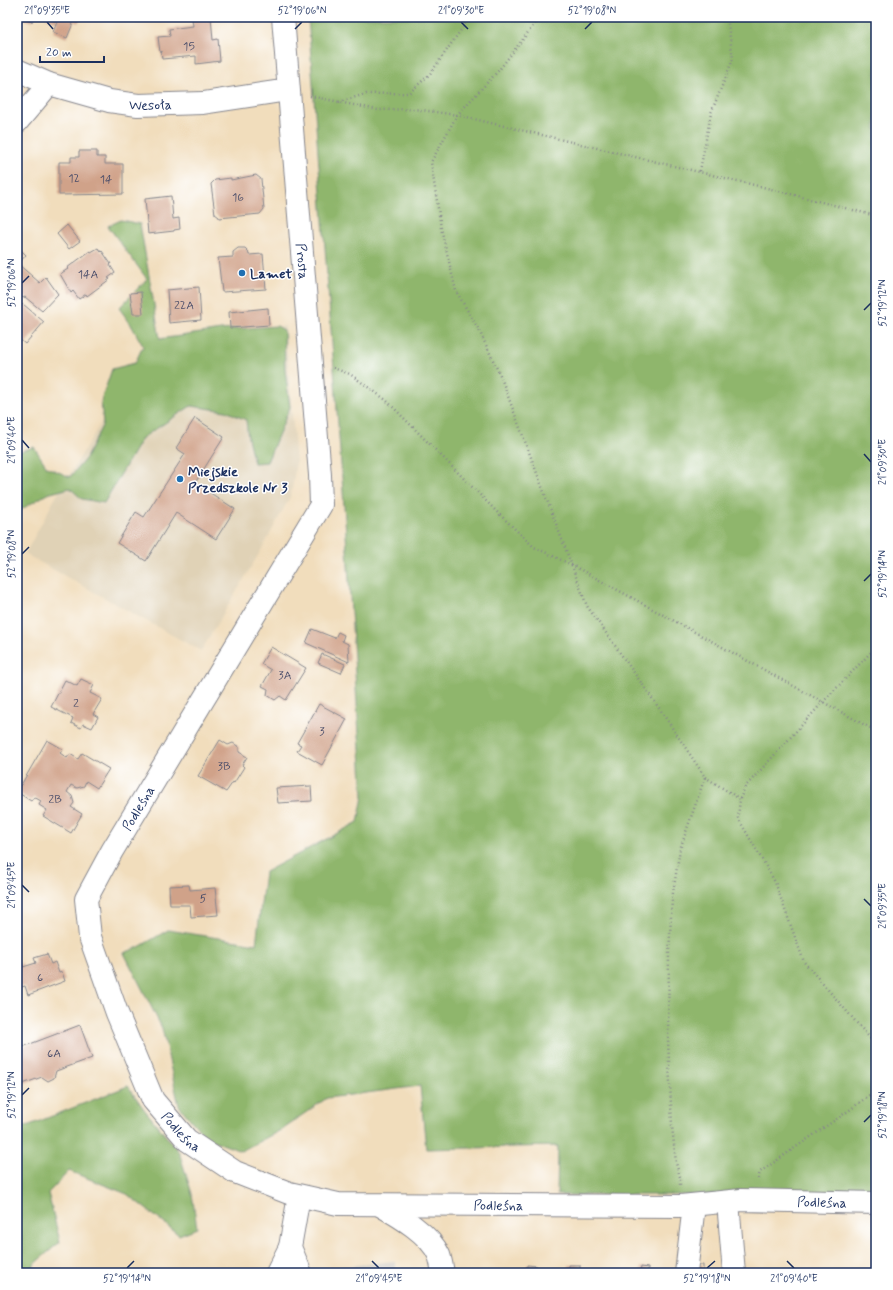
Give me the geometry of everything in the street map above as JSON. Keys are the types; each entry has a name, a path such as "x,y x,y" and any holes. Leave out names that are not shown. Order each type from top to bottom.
{"street":[{"name":"Prosta","path":"283,17 320,475 320,505"},
{"name":"Wesoła","path":"17,70 49,84 109,101 138,105 203,103 288,90"},
{"path":"17,122 49,84"},
{"name":"Podleśna","path":"320,505 112,851 86,899 90,937 117,1012 153,1100 187,1140 241,1175 299,1196 338,1204 688,1205 754,1201 876,1203"},
{"path":"277,1273 290,1247 299,1196"},
{"path":"728,1202 734,1273"},
{"path":"380,1205 403,1219 423,1234 438,1254 443,1273"},
{"path":"686,1273 688,1205"},
{"path":"290,1247 300,1271 299,1273"}],"path":[{"path":"338,102 366,94 409,93 430,74 470,17"},
{"path":"540,17 499,70 456,115 431,162 441,228 456,291 479,330 500,374 587,606 659,708 705,777 740,798"},
{"path":"700,172 711,113 733,59 726,17"},
{"path":"288,90 378,110 414,108 456,115 700,172 876,216"},
{"path":"311,361 350,374 386,400 497,512 534,547 572,565 876,731"},
{"path":"876,647 745,787 740,798 738,818 775,882 804,962 876,1045"},
{"path":"688,1205 676,1163 672,1126 668,1040 669,953 672,899 680,849 705,777"},
{"path":"754,1201 760,1172 876,1090"}],"shaded area":[{"name":"Miejskie Przedszkole Nr 3","path":"285,326 296,463 291,495 263,547 201,651 25,554 53,502 152,338"},
{"path":"395,1261 395,1273 273,1273 300,1271"}],"green space":[{"path":"308,17 876,17 876,1195 557,1195 558,1146 426,1149 420,1086 327,1098 279,1131 241,1151 206,1138 179,1106 162,1028 124,953 139,947 168,930 256,944 265,872 358,822 363,796 345,519"},
{"path":"121,220 140,224 160,339 221,330 277,326 284,330 285,370 290,407 267,462 254,463 248,438 246,420 226,411 191,406 142,438 104,503 82,499 70,488 47,494 17,512 17,452 34,447 47,467 70,477 86,458 103,424 101,401 112,369 135,363 143,346 130,323 119,308 147,279 108,226"},
{"path":"128,1086 144,1109 179,1152 192,1194 197,1228 179,1235 127,1194 69,1171 48,1193 60,1242 34,1264 33,1273 17,1273 17,1130"}],"building":[{"path":"18,17 34,17 32,22"},
{"path":"44,17 81,17 78,23 74,21 67,38 53,32 57,22"},
{"path":"211,17 213,40 218,39 220,61 196,64 196,56 162,59 158,37 170,36 169,29 193,26 192,19"},
{"path":"79,151 97,151 97,157 105,157 105,164 123,164 123,194 59,195 59,162 71,162 71,157 79,157"},
{"path":"256,175 261,179 264,209 260,214 219,218 215,214 211,184 215,180 231,178 231,180"},
{"path":"171,196 173,219 179,218 180,229 148,234 145,199"},
{"path":"67,225 80,241 69,249 57,234"},
{"path":"17,246 26,255 18,264 40,283 46,277 58,294 42,311 25,297 23,298 17,293"},
{"path":"98,248 101,252 102,251 111,264 110,265 115,273 108,278 110,279 87,296 86,294 79,299 73,291 71,293 60,274 90,251 91,252"},
{"name":"Lamet","path":"238,248 245,248 249,255 263,254 266,289 222,292 218,258 233,257 233,252"},
{"path":"199,287 201,320 169,323 167,290"},
{"path":"141,292 143,314 133,314 130,293"},
{"path":"23,304 44,322 25,344 17,337 17,311"},
{"path":"268,308 269,325 230,328 229,312"},
{"path":"195,418 224,437 195,483 235,509 216,539 176,513 146,561 117,543 136,512 144,517 185,454 176,448"},
{"path":"312,629 335,638 338,632 344,635 342,641 348,644 349,662 306,643"},
{"path":"271,647 306,668 286,700 280,696 275,700 267,695 268,689 262,686 271,670 261,664"},
{"path":"322,654 345,664 341,673 318,663"},
{"path":"81,679 94,685 90,693 102,699 93,714 98,717 92,728 83,724 81,728 71,723 73,718 51,707 65,680 77,686"},
{"path":"319,704 347,719 322,765 297,751 301,745 297,743"},
{"path":"47,740 63,749 60,753 67,758 70,754 78,759 82,753 109,769 97,788 86,781 84,786 77,788 71,785 67,792 72,796 74,803 71,807 82,814 71,833 43,816 47,810 39,805 41,801 34,797 31,801 17,792"},
{"path":"220,740 228,745 233,743 239,747 239,752 247,757 242,765 244,767 234,783 233,782 226,792 198,776"},
{"path":"311,786 312,801 278,803 276,788"},
{"path":"189,885 190,890 215,888 218,915 191,917 190,905 170,905 169,886"},
{"path":"47,954 51,964 55,962 59,973 62,972 65,981 28,995 25,986 18,988 17,965 22,963 23,967 36,963 34,958"},
{"path":"80,1025 92,1058 56,1071 54,1078 48,1081 42,1077 17,1086 17,1049"},
{"path":"527,1265 537,1266 537,1273 527,1273"},
{"path":"569,1265 580,1265 580,1273 569,1273"},
{"path":"694,1265 703,1265 703,1273 693,1273"},
{"path":"641,1267 648,1268 648,1273 640,1273"}],"place":[{"name":"Lamet","path":"242,273"},
{"name":"Miejskie Przedszkole Nr 3","path":"180,479"}]}
